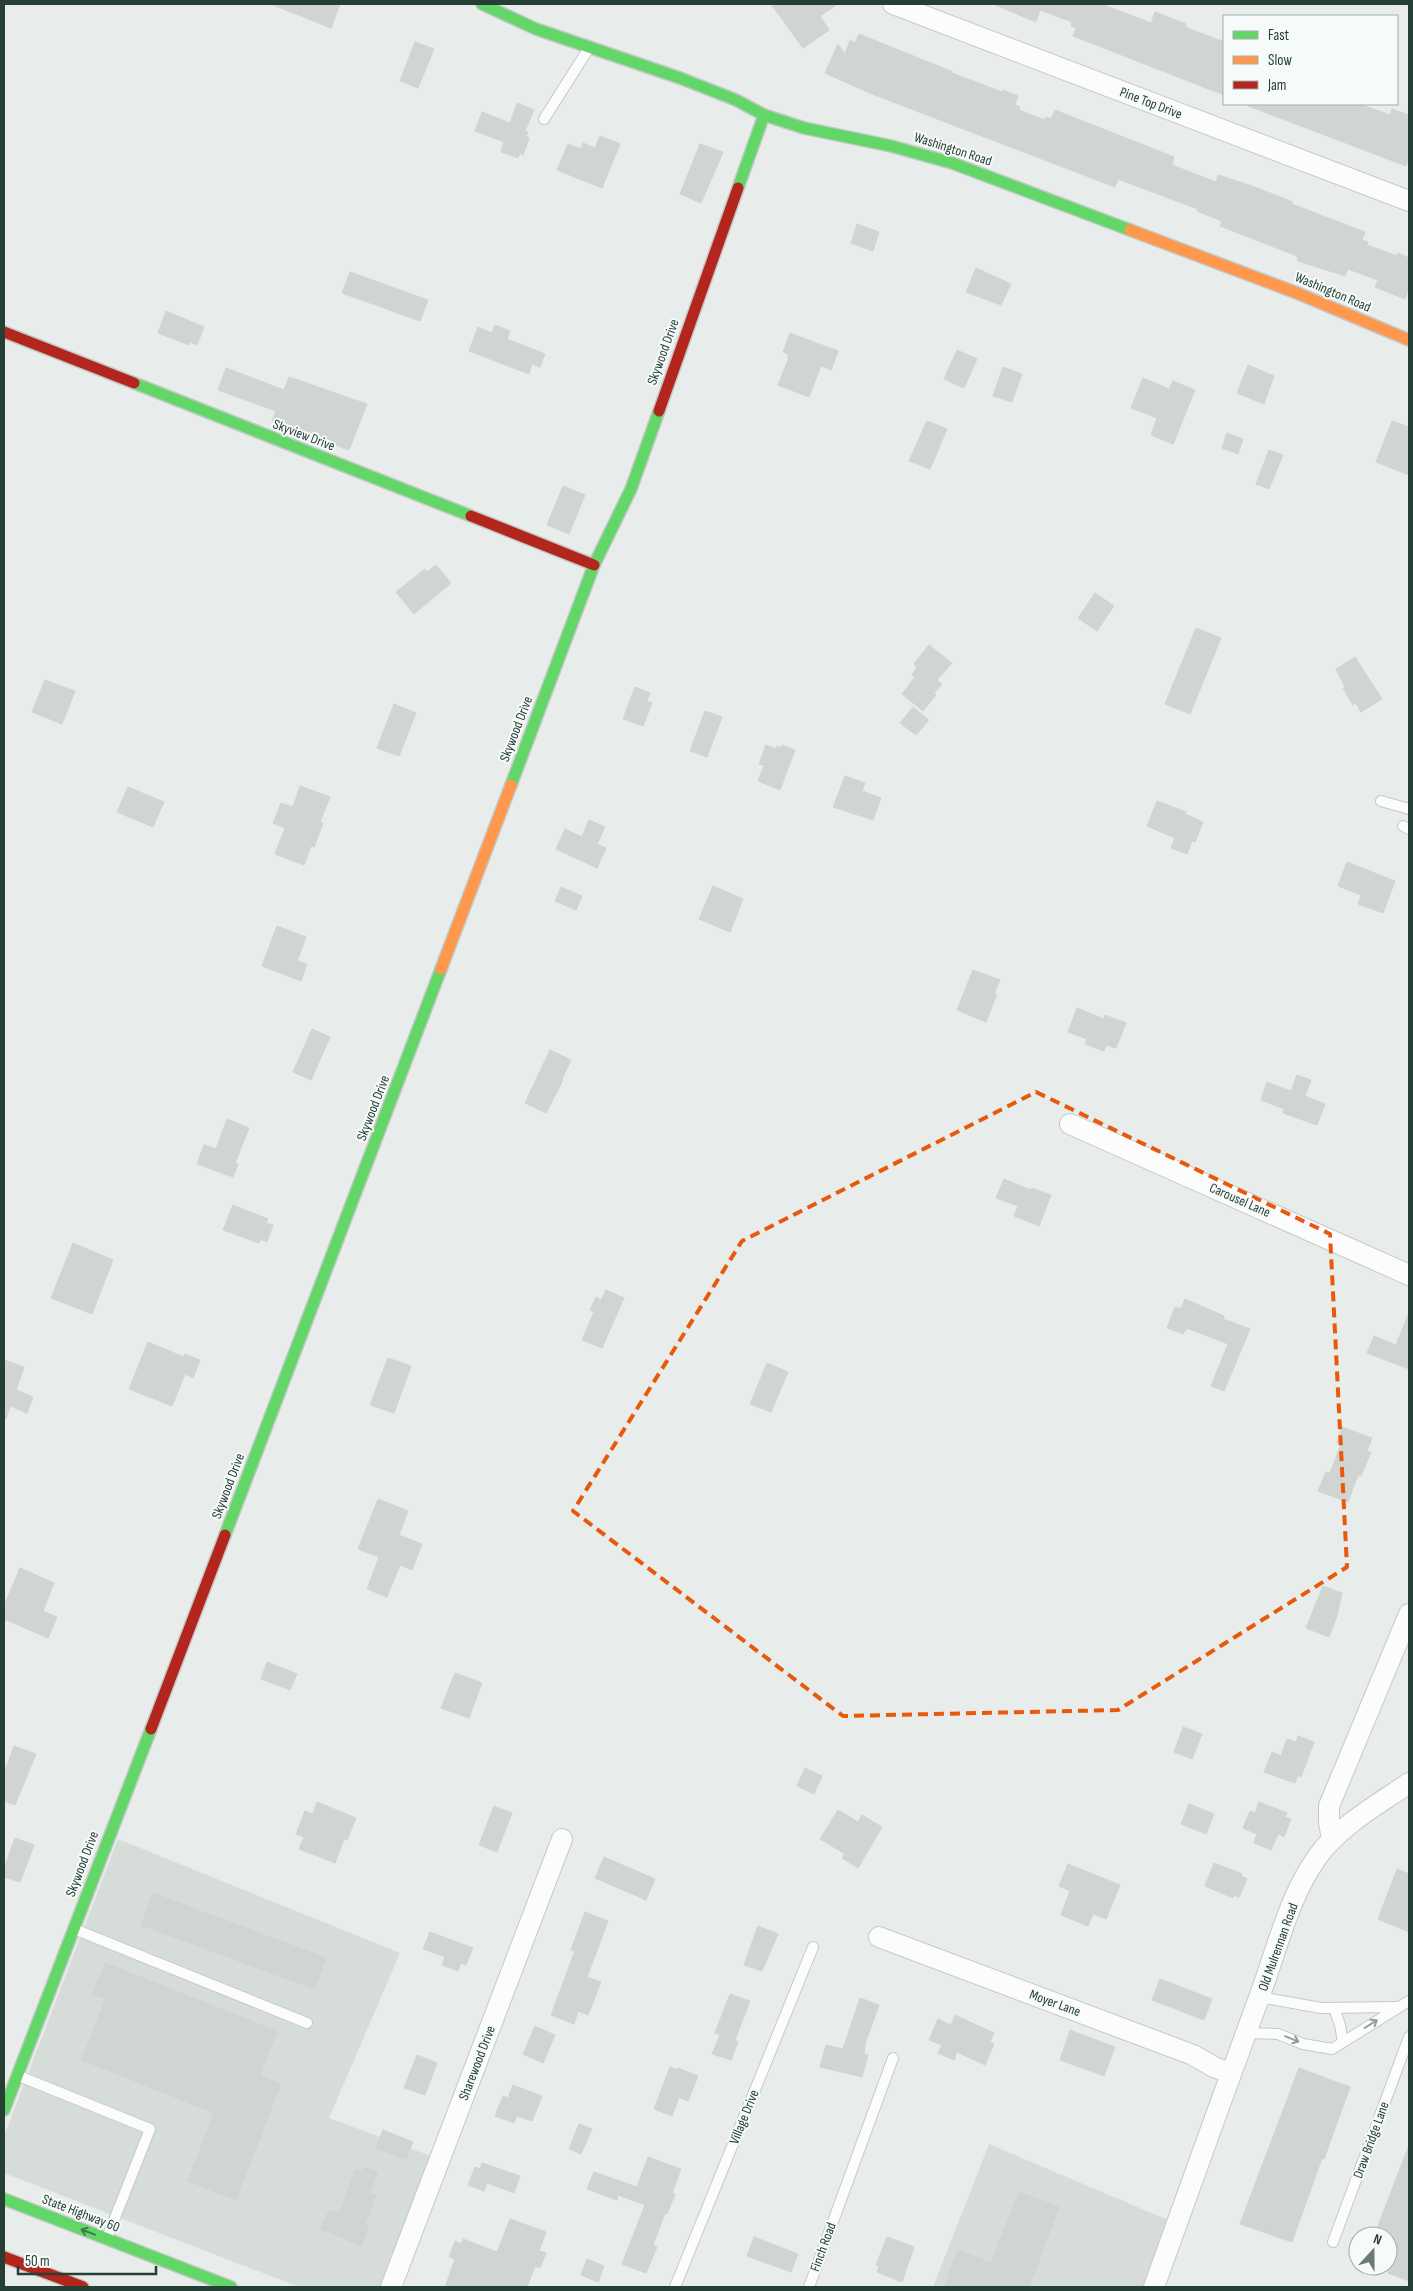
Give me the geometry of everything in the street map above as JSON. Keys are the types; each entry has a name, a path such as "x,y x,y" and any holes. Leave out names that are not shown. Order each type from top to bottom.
{"main road":[{"name":"Washington Road","path":"482,4 536,29 680,78 736,100 764,115 804,128 891,146 952,163 1297,292 1409,340"},
{"name":"Skywood Drive","path":"4,2110 344,1226 594,565 631,488 764,115"},
{"name":"Skyview Drive","path":"4,332 594,565"},
{"name":"State Highway 60","path":"4,2199 231,2287"},
{"path":"4,2257 83,2287"}],"street":[{"name":"Pine Top Drive","path":"893,4 1409,201"},
{"name":"Carousel Lane","path":"1070,1124 1409,1275"},
{"path":"1332,1838 1329,1806 1409,1614"},
{"name":"Old Mulrennan Road","path":"1154,2287 1244,2033 1297,1895 1317,1857 1332,1838 1409,1783"},
{"name":"Sharewood Drive","path":"392,2287 562,1839"},
{"name":"Moyer Lane","path":"879,1938 1193,2055 1214,2067 1230,2073"}],"lane":[{"path":"544,119 589,48"},
{"path":"1381,801 1409,809"},
{"path":"74,1928 307,2023"},
{"name":"Village Drive","path":"675,2287 813,1947"},
{"path":"1259,1997 1321,2008 1398,2007"},
{"path":"1244,2033 1278,2034 1303,2044 1332,2049 1409,2001"},
{"path":"1334,2008 1343,2042"},
{"name":"Draw Bridge Lane","path":"1333,2242 1409,2037"},
{"name":"Finch Road","path":"809,2287 893,2058"},
{"path":"17,2076 150,2129 107,2239"}],"highlighted area":[{"path":"1036,1092 1330,1234 1347,1567 1118,1710 843,1716 573,1511 742,1241"}],"shaded area":[{"path":"118,1839 400,1953 329,2118 431,2156 381,2287 299,2287 4,2173 4,2136"},
{"path":"989,2144 1168,2220 1144,2287 933,2287"}],"building":[{"path":"271,4 340,4 331,28"},
{"path":"771,4 838,4 820,16 829,30 803,48"},
{"path":"993,4 1101,4 1151,23 1155,12 1186,24 1185,27 1223,42 1223,95 1073,36 1076,28 1071,26 1072,22 1040,10 1036,22"},
{"path":"859,34 952,73 1018,96 1015,105 1020,107 1019,110 1045,120 1046,117 1051,119 1055,110 1174,157 1172,165 1216,182 1218,175 1252,186 1293,202 1292,204 1365,232 1362,240 1368,242 1367,245 1397,256 1398,253 1409,258 1409,287 1405,299 1375,287 1378,280 1348,269 1345,276 1298,261 1297,256 1220,226 1222,221 1197,211 1198,209 1118,179 1115,187 872,94 825,73 838,44 845,54 850,40 855,43"},
{"path":"415,42 434,49 418,88 400,81"},
{"path":"517,103 534,110 525,131 528,132 526,136 529,138 523,155 520,153 518,158 501,152 504,142 475,131 482,112 510,123"},
{"path":"1362,105 1390,115 1392,109 1409,115 1409,158 1406,166 1248,106"},
{"path":"600,136 620,144 602,188 557,170 568,144 581,149 583,143 595,148"},
{"path":"700,144 723,152 701,203 680,194"},
{"path":"857,224 879,232 873,251 851,243"},
{"path":"976,268 1011,284 1001,305 966,292"},
{"path":"350,272 428,300 420,321 342,293"},
{"path":"166,311 204,327 197,345 190,342 189,345 158,333"},
{"path":"495,325 510,331 507,339 545,354 540,367 532,364 529,374 469,351 478,327 492,333"},
{"path":"790,333 838,351 831,370 821,366 809,397 778,385 788,360 788,354 783,352"},
{"path":"957,350 977,359 964,388 944,379"},
{"path":"1248,365 1274,376 1264,404 1237,393"},
{"path":"1003,367 1022,374 1012,402 993,396"},
{"path":"226,368 284,390 289,377 367,404 349,450 272,421 276,411 218,390"},
{"path":"1143,378 1169,389 1173,381 1195,390 1173,444 1151,435 1157,418 1131,408"},
{"path":"927,421 947,429 930,469 909,461"},
{"path":"1392,421 1409,427 1409,475 1376,462"},
{"path":"1227,433 1243,439 1238,454 1222,448"},
{"path":"1269,450 1283,455 1269,489 1256,484"},
{"path":"563,486 585,495 569,534 547,525"},
{"path":"436,565 451,583 414,614 396,592 425,569 427,572"},
{"path":"1095,593 1114,606 1097,631 1078,618"},
{"path":"1196,628 1221,638 1190,714 1165,704"},
{"path":"929,645 952,663 937,680 942,684 923,711 902,694 915,677 912,675 917,667 914,664"},
{"path":"1355,657 1382,699 1361,712 1356,703 1353,705 1343,688 1345,687 1336,669"},
{"path":"45,680 75,691 62,724 32,712"},
{"path":"635,687 650,693 647,701 652,703 643,726 623,719"},
{"path":"394,704 416,713 399,756 377,748"},
{"path":"913,707 929,720 916,735 900,723"},
{"path":"705,711 722,717 707,757 690,751"},
{"path":"766,745 776,749 777,746 781,748 782,745 795,750 780,790 758,781 764,765 759,764"},
{"path":"845,776 865,783 862,791 881,798 873,820 833,807"},
{"path":"300,786 330,797 320,822 323,823 314,847 311,846 304,865 275,854 285,828 273,823 281,803 293,807"},
{"path":"128,787 164,802 153,827 117,812"},
{"path":"1157,801 1186,812 1185,814 1203,822 1195,842 1192,841 1187,854 1171,848 1175,838 1147,826"},
{"path":"589,820 605,827 597,844 606,848 597,868 556,849 565,829 582,837"},
{"path":"1347,862 1395,881 1383,913 1358,904 1361,895 1338,886"},
{"path":"713,886 743,899 730,932 699,919"},
{"path":"561,887 582,896 576,910 555,901"},
{"path":"277,926 306,937 297,961 307,964 301,981 262,966"},
{"path":"973,970 1000,980 994,994 997,994 986,1022 957,1010"},
{"path":"1077,1008 1104,1019 1105,1015 1126,1023 1116,1048 1106,1045 1104,1051 1085,1044 1087,1039 1068,1032"},
{"path":"312,1029 330,1037 311,1080 293,1072"},
{"path":"550,1050 571,1060 546,1113 525,1103"},
{"path":"1297,1075 1311,1080 1305,1096 1325,1104 1317,1125 1283,1113 1284,1109 1261,1100 1267,1082 1291,1091"},
{"path":"227,1119 249,1128 235,1163 238,1164 233,1177 197,1164 204,1145 216,1149"},
{"path":"1004,1179 1031,1190 1032,1188 1051,1195 1039,1226 1014,1216 1018,1206 996,1198"},
{"path":"233,1205 268,1219 266,1223 273,1225 267,1242 260,1239 259,1243 223,1230"},
{"path":"73,1243 113,1260 92,1314 51,1298"},
{"path":"606,1290 624,1298 602,1348 582,1340 594,1312 590,1310 596,1297 601,1300"},
{"path":"1185,1299 1224,1316 1223,1319 1250,1329 1224,1391 1211,1386 1228,1344 1187,1328 1183,1334 1167,1328 1175,1307 1181,1309"},
{"path":"1408,1315 1409,1369 1367,1353 1374,1336 1396,1345"},
{"path":"148,1342 184,1357 185,1354 200,1360 193,1378 185,1374 172,1406 129,1389"},
{"path":"388,1358 411,1366 394,1413 370,1405"},
{"path":"4,1360 24,1367 16,1390 33,1397 27,1413 10,1406 6,1419 4,1418"},
{"path":"767,1363 788,1372 771,1412 750,1404"},
{"path":"1342,1427 1372,1438 1367,1451 1371,1452 1361,1476 1358,1475 1348,1502 1318,1491 1326,1472 1330,1473 1341,1444 1337,1443"},
{"path":"378,1499 408,1511 399,1535 422,1544 412,1570 400,1565 387,1597 367,1589 379,1557 358,1549"},
{"path":"20,1568 54,1583 43,1611 57,1617 48,1638 4,1619 4,1606"},
{"path":"1323,1586 1342,1593 1337,1616 1329,1637 1306,1628"},
{"path":"267,1662 297,1674 290,1690 261,1679"},
{"path":"455,1673 482,1683 469,1718 441,1708"},
{"path":"1183,1727 1202,1734 1192,1759 1174,1752"},
{"path":"1298,1736 1314,1742 1301,1777 1298,1775 1295,1783 1264,1772 1272,1752 1281,1756 1287,1739 1296,1742"},
{"path":"14,1746 36,1754 15,1805 4,1801 4,1773"},
{"path":"805,1768 822,1776 814,1794 797,1786"},
{"path":"317,1802 356,1818 347,1840 344,1839 335,1863 299,1849 304,1837 296,1834 305,1811 313,1814"},
{"path":"1259,1802 1287,1813 1285,1817 1291,1819 1284,1837 1278,1834 1271,1850 1254,1843 1257,1834 1243,1828 1250,1811 1255,1813"},
{"path":"1189,1804 1214,1814 1206,1834 1181,1824"},
{"path":"494,1806 512,1813 497,1852 479,1845"},
{"path":"838,1810 858,1822 862,1815 882,1827 858,1868 842,1858 845,1854 820,1839"},
{"path":"15,1838 34,1845 20,1882 4,1877 4,1868"},
{"path":"604,1857 655,1879 646,1900 595,1878"},
{"path":"1214,1863 1242,1874 1241,1876 1247,1879 1239,1897 1234,1895 1233,1898 1205,1886"},
{"path":"1068,1864 1120,1885 1106,1919 1093,1914 1088,1926 1061,1915 1070,1891 1059,1886"},
{"path":"1397,1869 1409,1874 1409,1932 1378,1919"},
{"path":"153,1893 326,1958 314,1989 141,1925"},
{"path":"585,1912 608,1921 587,1977 601,1982 588,2015 578,2011 574,2024 551,2015 575,1951 571,1950"},
{"path":"758,1926 778,1934 762,1971 744,1965"},
{"path":"430,1932 473,1948 466,1965 461,1963 458,1971 442,1965 445,1957 423,1949"},
{"path":"105,1963 277,2031 260,2076 281,2084 236,2200 188,2181 214,2113 82,2060 105,1999 93,1994"},
{"path":"1160,1979 1212,1999 1204,2020 1152,2000"},
{"path":"730,1994 750,2001 735,2040 738,2042 731,2060 712,2054 720,2035 715,2033"},
{"path":"860,1998 879,2005 865,2044 864,2054 868,2055 862,2077 820,2067 826,2045 843,2049"},
{"path":"955,2015 994,2033 990,2042 994,2044 985,2065 957,2052 954,2060 938,2053 942,2045 929,2040 938,2019 951,2025"},
{"path":"535,2026 555,2035 543,2063 523,2054"},
{"path":"1070,2030 1115,2047 1104,2076 1060,2060"},
{"path":"417,2055 437,2063 425,2095 404,2088"},
{"path":"670,2067 698,2076 688,2101 679,2097 672,2116 654,2109"},
{"path":"1299,2068 1350,2087 1292,2242 1240,2224"},
{"path":"513,2085 542,2096 532,2121 517,2116 514,2123 495,2116 503,2096 508,2098"},
{"path":"579,2124 592,2129 581,2154 569,2149"},
{"path":"383,2130 413,2142 406,2159 376,2148"},
{"path":"1409,2148 1409,2281 1396,2276 1398,2276 1398,2226 1378,2226"},
{"path":"648,2157 681,2169 672,2193 675,2194 667,2214 665,2213 653,2245 657,2247 646,2273 622,2264 645,2205 618,2195 617,2200 587,2189 594,2172 637,2187"},
{"path":"482,2163 520,2176 514,2193 487,2183 484,2191 468,2185 475,2167 480,2169"},
{"path":"363,2167 378,2172 370,2193 376,2195 365,2225 369,2227 361,2246 321,2229 329,2210 339,2214 355,2170 362,2172"},
{"path":"1019,2192 1059,2207 1029,2287 944,2287 958,2250 991,2263"},
{"path":"510,2219 546,2232 539,2251 546,2253 540,2268 535,2266 527,2287 445,2287 455,2259 449,2257 455,2241 461,2244 463,2239 497,2252"},
{"path":"754,2237 798,2254 791,2272 747,2256"},
{"path":"887,2237 914,2247 902,2282 877,2272 879,2266 876,2265"},
{"path":"587,2259 604,2266 598,2282 581,2275"}],"traffic: fast":[{"path":"482,4 536,29 680,78 736,100 764,115 804,128 891,146 952,163 1130,230"},
{"path":"738,188 764,115"},
{"path":"134,383 471,516"},
{"path":"511,785 594,565 631,489 659,411"},
{"path":"225,1535 441,969"},
{"path":"4,2110 151,1729"},
{"path":"4,2199 231,2287"}],"traffic: slow":[{"path":"1130,230 1297,293 1409,340"},
{"path":"441,969 511,785"}],"traffic: jam":[{"path":"659,411 738,188"},
{"path":"4,332 134,383"},
{"path":"471,516 594,565"},
{"path":"151,1729 225,1535"},
{"path":"4,2257 83,2287"}]}
